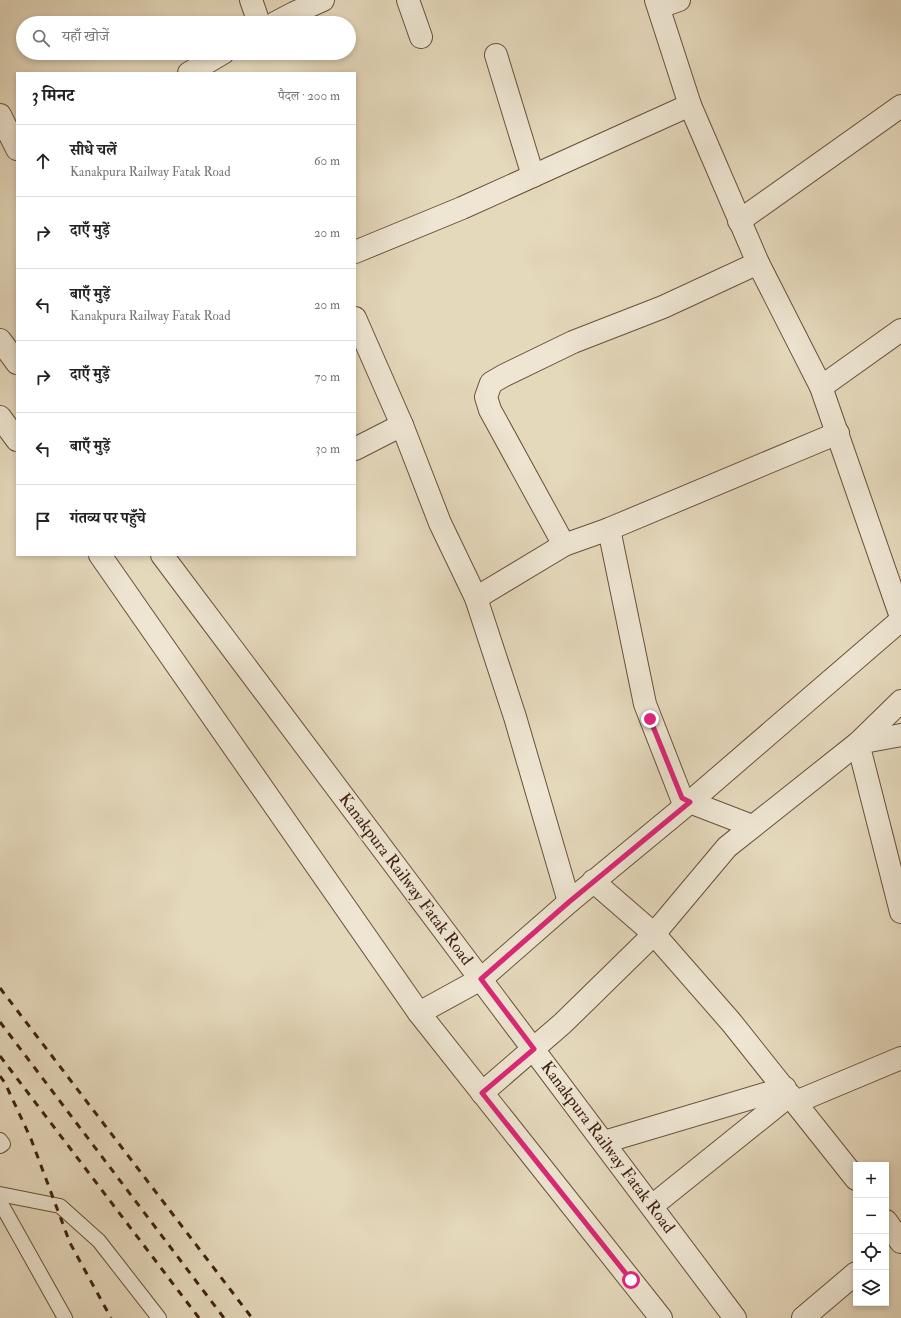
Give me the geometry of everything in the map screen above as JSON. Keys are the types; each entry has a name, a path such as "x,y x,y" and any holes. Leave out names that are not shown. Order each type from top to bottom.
{"street":[{"path":"251,0 257,16"},
{"path":"287,16 323,0"},
{"path":"408,0 421,37"},
{"path":"419,1013 481,979 593,881 690,802 901,619 821,386 758,263 690,104 657,4 679,0"},
{"path":"496,55 533,176"},
{"path":"191,72 212,60"},
{"path":"356,252 462,208 690,104"},
{"path":"739,221 901,106"},
{"path":"0,115 16,147"},
{"path":"564,545 490,410 486,397 491,384 573,342 663,307 758,263"},
{"path":"356,320 402,425 440,523 476,598 515,717 569,902"},
{"path":"821,386 901,330"},
{"path":"0,340 16,362"},
{"path":"356,448 402,425"},
{"path":"476,598 564,545 609,529 838,433"},
{"path":"609,529 645,704 682,798 752,826"},
{"path":"101,556 419,1013 661,1318"},
{"name":"Kanakpura Railway Fatak Road","path":"163,556 735,1318"},
{"path":"482,1093 562,1024 654,934 727,847 858,743 901,701"},
{"path":"858,743 901,735"},
{"path":"858,743 900,901"},
{"path":"593,881 654,934 731,1022 853,1176"},
{"path":"604,1142 790,1095 901,1058"},
{"path":"652,1206 790,1095"},
{"path":"889,1228 895,1243"},
{"path":"803,1318 853,1276"}],"lane":[{"path":"0,1140 3,1144 0,1146"},
{"path":"0,1194 60,1206 99,1240 158,1318"},
{"path":"0,1202 65,1318"}],"railway":[{"path":"0,988 252,1318"},
{"path":"0,1022 224,1318"},
{"path":"0,1056 199,1318"},
{"path":"0,1076 5,1083 31,1139 70,1243 111,1318"}],"route":[{"path":"631,1280 482,1093 534,1049 481,979 593,881 690,802 682,798 650,719"}]}
